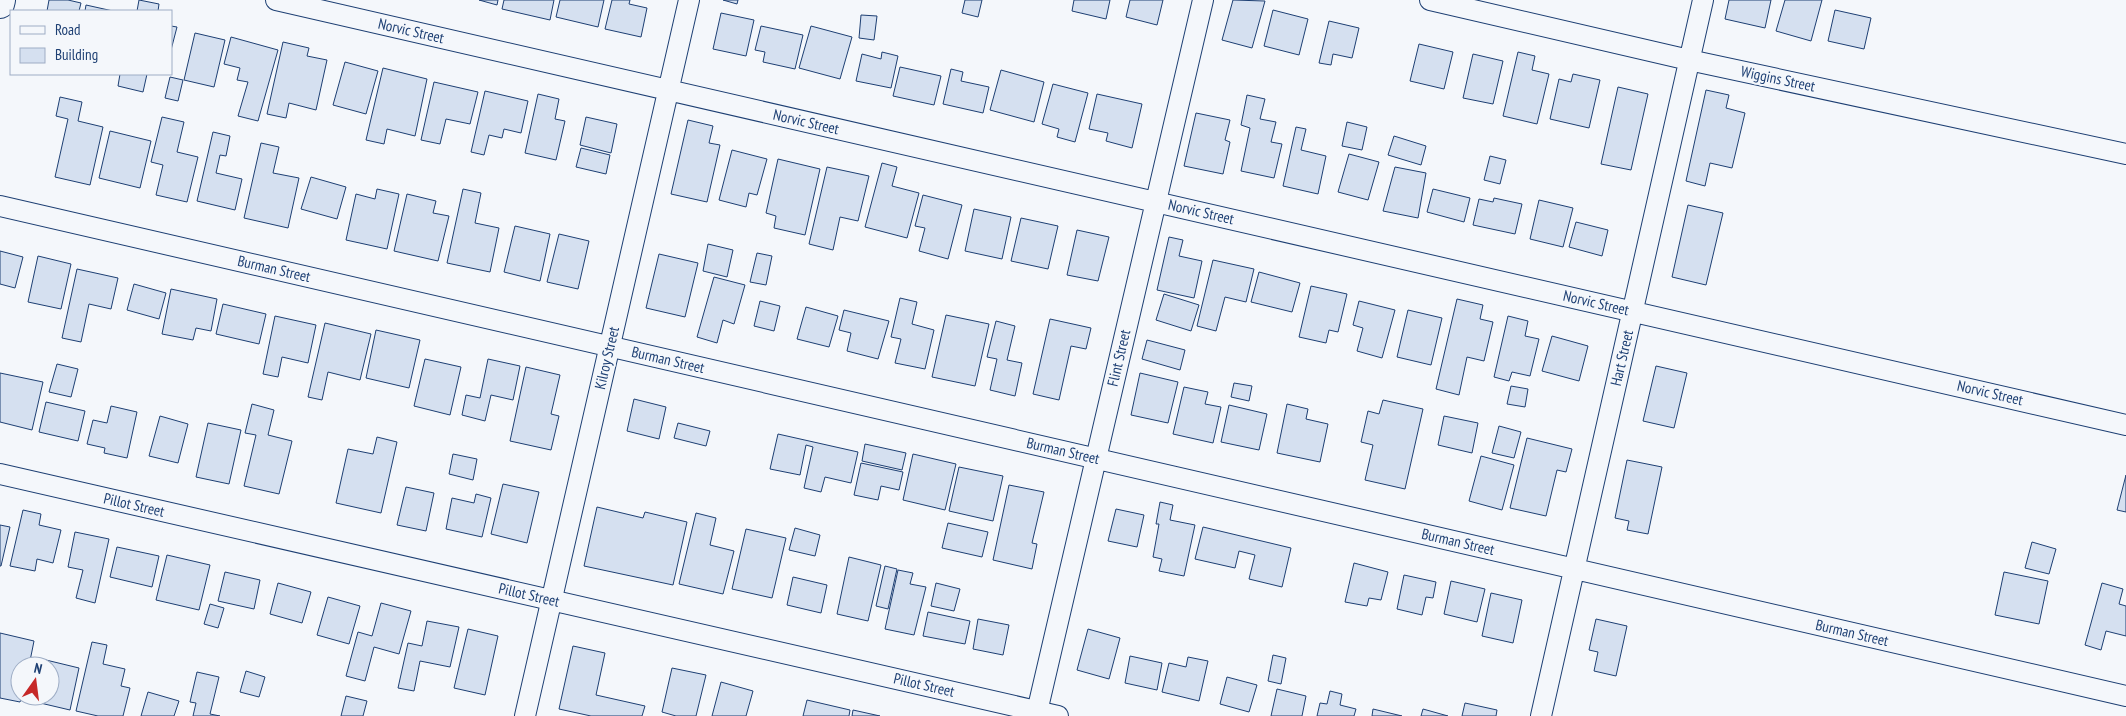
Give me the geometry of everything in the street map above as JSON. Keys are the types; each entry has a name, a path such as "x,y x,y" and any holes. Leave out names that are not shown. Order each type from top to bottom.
{"main road":[{"path":"0,4 1,0"}],"street":[{"name":"Norvic Street","path":"276,0 2126,425"},
{"name":"Kilroy Street","path":"525,716 689,0"},
{"name":"Flint Street","path":"1036,714 1203,0"},
{"name":"Wiggins Street","path":"1430,0 1689,60 2126,154"},
{"name":"Hart Street","path":"1541,716 1703,0"},
{"name":"Burman Street","path":"0,206 2126,696"},
{"name":"Pillot Street","path":"0,474 552,600 1036,714 1058,716"}],"building":[{"path":"49,0 68,0 81,3 79,10 47,10"},
{"path":"139,0 159,4 158,10 137,10"},
{"path":"479,0 498,0 497,5"},
{"path":"504,0 554,0 550,20 502,9"},
{"path":"560,0 604,0 598,27 556,17"},
{"path":"612,0 630,0 629,4 647,8 641,37 605,29"},
{"path":"723,0 738,0 737,4"},
{"path":"965,0 982,0 978,17 962,13"},
{"path":"1074,0 1110,0 1106,19 1072,11"},
{"path":"1130,0 1163,0 1157,25 1126,17"},
{"path":"1233,0 1265,1 1252,48 1222,40"},
{"path":"1729,0 1771,0 1765,28 1725,19"},
{"path":"1785,0 1822,0 1811,41 1776,31"},
{"path":"86,5 108,10 85,10"},
{"path":"1273,10 1308,19 1299,55 1264,46"},
{"path":"1835,10 1871,18 1864,49 1828,41"},
{"path":"721,13 754,20 746,56 713,49"},
{"path":"861,15 877,16 874,40 859,38"},
{"path":"1329,21 1359,28 1352,58 1333,54 1331,65 1319,63"},
{"path":"172,26 177,27 172,46"},
{"path":"761,26 803,35 795,69 763,62 765,52 755,50"},
{"path":"811,26 852,37 840,79 799,68"},
{"path":"195,33 225,40 214,87 184,80"},
{"path":"231,37 278,50 258,121 238,116 248,82 237,80 240,68 224,64"},
{"path":"283,42 309,48 307,56 327,60 316,110 289,103 286,118 267,114"},
{"path":"1419,44 1453,52 1444,89 1410,81"},
{"path":"882,52 898,56 891,88 856,81 862,54 881,59"},
{"path":"1518,52 1535,56 1532,70 1549,74 1537,124 1503,116"},
{"path":"1473,54 1503,61 1493,104 1463,98"},
{"path":"345,62 378,71 366,114 333,105"},
{"path":"900,67 941,76 934,105 893,96"},
{"path":"383,68 427,79 415,136 387,129 384,144 366,140"},
{"path":"951,69 963,72 961,81 989,87 983,113 943,104"},
{"path":"1001,70 1044,82 1034,122 990,110"},
{"path":"1573,74 1600,80 1589,128 1550,119 1559,79 1571,82"},
{"path":"120,75 147,75 143,92 118,86"},
{"path":"170,77 183,80 178,101 165,98"},
{"path":"434,82 478,92 470,124 446,119 440,144 421,140"},
{"path":"1053,84 1088,93 1075,142 1057,137 1059,129 1042,124"},
{"path":"1618,87 1648,94 1631,170 1601,164"},
{"path":"1706,90 1729,95 1726,108 1745,113 1732,168 1710,163 1705,186 1686,181"},
{"path":"485,91 528,101 521,133 504,129 502,138 489,135 484,155 471,152"},
{"path":"538,94 559,99 555,119 565,121 556,160 525,153"},
{"path":"1097,94 1142,104 1132,148 1106,141 1108,133 1089,129"},
{"path":"1247,95 1265,99 1260,119 1276,122 1271,142 1282,144 1274,178 1241,171 1250,128 1241,125"},
{"path":"60,97 82,102 78,121 103,127 90,185 55,177 68,119 56,116"},
{"path":"1196,113 1230,120 1225,140 1230,142 1223,174 1184,166"},
{"path":"162,117 184,122 177,152 198,157 187,202 156,195 163,165 151,162"},
{"path":"586,117 617,124 611,153 580,145"},
{"path":"688,120 713,126 709,143 720,145 707,202 671,194"},
{"path":"1347,122 1367,127 1362,150 1342,146"},
{"path":"1296,127 1306,129 1301,150 1326,156 1318,194 1283,186"},
{"path":"110,131 151,141 140,188 99,178"},
{"path":"213,132 230,136 226,156 220,155 216,173 242,179 235,210 197,201"},
{"path":"1394,136 1426,146 1421,165 1388,155"},
{"path":"261,143 279,147 273,173 299,178 288,228 244,218"},
{"path":"581,148 610,155 606,174 576,167"},
{"path":"732,150 767,159 757,195 749,193 746,207 719,200"},
{"path":"1349,154 1379,162 1368,200 1338,192"},
{"path":"1490,156 1506,160 1500,184 1484,180"},
{"path":"778,159 820,169 805,235 774,228 776,216 766,213"},
{"path":"882,163 897,167 892,186 919,193 907,238 865,227"},
{"path":"827,167 869,176 858,221 840,217 833,250 809,244"},
{"path":"1395,167 1426,173 1418,218 1383,211"},
{"path":"311,177 346,187 337,219 301,209"},
{"path":"377,189 399,194 387,249 346,240 356,194 375,199"},
{"path":"463,189 481,193 475,223 499,228 490,272 447,263"},
{"path":"1433,189 1470,198 1464,222 1427,212"},
{"path":"407,194 436,201 433,213 449,216 438,261 394,251"},
{"path":"923,195 962,205 948,259 919,251 925,228 915,226"},
{"path":"1494,198 1522,204 1515,234 1473,225 1479,199 1493,202"},
{"path":"1539,200 1573,208 1563,247 1530,239"},
{"path":"1688,205 1723,213 1706,285 1672,277"},
{"path":"974,209 1011,217 1002,259 965,251"},
{"path":"1021,218 1058,226 1048,269 1011,261"},
{"path":"1576,222 1608,230 1602,256 1569,247"},
{"path":"515,226 550,234 540,281 504,272"},
{"path":"1077,230 1109,237 1098,281 1067,275"},
{"path":"559,234 589,241 578,289 547,282"},
{"path":"1169,237 1183,240 1179,256 1202,261 1194,298 1157,290"},
{"path":"708,244 733,250 727,277 703,271"},
{"path":"0,251 23,257 15,288 0,284"},
{"path":"757,253 772,256 766,285 750,282"},
{"path":"659,254 698,263 685,317 646,308"},
{"path":"38,256 71,264 61,309 28,302"},
{"path":"1213,260 1254,269 1246,302 1225,297 1216,331 1197,326"},
{"path":"77,269 118,278 111,309 89,304 81,342 62,338"},
{"path":"1259,272 1300,283 1292,312 1251,302"},
{"path":"714,277 745,285 734,324 723,320 717,343 697,337"},
{"path":"134,284 166,293 159,319 127,310"},
{"path":"1311,286 1347,294 1338,332 1329,330 1326,343 1299,337"},
{"path":"171,289 217,299 211,331 196,328 193,340 162,334"},
{"path":"1164,294 1199,305 1191,331 1156,320"},
{"path":"900,298 917,302 912,324 934,330 925,369 895,363 901,339 891,337"},
{"path":"1457,299 1483,305 1480,319 1493,322 1484,361 1467,357 1459,395 1436,389"},
{"path":"760,301 780,306 774,331 754,326"},
{"path":"1359,301 1395,310 1382,358 1357,351 1363,328 1353,325"},
{"path":"223,304 266,314 259,344 216,334"},
{"path":"806,307 838,316 829,347 797,339"},
{"path":"844,310 889,321 878,359 847,351 851,333 839,330"},
{"path":"1408,310 1442,318 1431,365 1397,357"},
{"path":"946,315 989,324 975,386 932,377"},
{"path":"275,316 316,325 308,363 282,357 278,377 263,374"},
{"path":"1508,316 1528,321 1525,336 1539,339 1530,376 1512,372 1509,381 1494,377"},
{"path":"1050,319 1091,328 1086,349 1071,346 1059,400 1033,394"},
{"path":"996,321 1015,326 1007,360 1022,363 1015,396 990,390 997,359 987,357"},
{"path":"325,323 371,334 360,380 328,372 322,400 308,397"},
{"path":"376,330 420,340 409,388 366,378"},
{"path":"1552,336 1588,346 1579,381 1542,371"},
{"path":"1147,340 1185,350 1180,370 1142,359"},
{"path":"425,359 461,367 450,415 414,406"},
{"path":"488,359 520,366 513,400 491,395 485,421 462,415 466,395 480,398"},
{"path":"57,364 78,369 71,397 49,392"},
{"path":"1656,366 1687,373 1674,428 1643,421"},
{"path":"526,367 560,375 551,414 559,416 551,450 510,441"},
{"path":"0,373 43,382 32,430 0,422"},
{"path":"1140,373 1178,382 1168,423 1131,415"},
{"path":"1234,383 1252,386 1249,401 1231,397"},
{"path":"1511,386 1528,389 1525,407 1507,404"},
{"path":"1184,387 1208,392 1205,404 1221,407 1213,443 1173,434"},
{"path":"634,399 666,407 659,439 627,431"},
{"path":"1383,400 1423,409 1405,489 1365,480 1373,445 1361,442 1368,411 1379,414"},
{"path":"46,402 85,411 78,441 39,432"},
{"path":"252,404 274,410 268,435 292,441 279,494 244,486 256,435 245,433"},
{"path":"1287,404 1308,409 1306,419 1328,424 1320,462 1277,453"},
{"path":"1229,405 1267,414 1259,450 1221,442"},
{"path":"111,406 137,412 127,458 104,453 105,448 87,444 93,420 107,423"},
{"path":"160,416 188,424 178,463 149,456"},
{"path":"1444,416 1478,423 1472,453 1438,445"},
{"path":"208,423 241,430 229,484 196,477"},
{"path":"678,423 710,431 706,446 674,438"},
{"path":"1499,426 1521,432 1514,458 1492,453"},
{"path":"778,434 858,452 851,483 825,477 821,492 804,488 813,447 806,445 800,475 770,469"},
{"path":"377,437 397,442 381,513 336,503 348,449 373,454"},
{"path":"1527,438 1572,449 1566,472 1557,470 1546,516 1510,508"},
{"path":"865,444 906,453 902,470 862,461"},
{"path":"453,454 477,459 473,480 449,474"},
{"path":"913,454 956,464 945,510 903,500"},
{"path":"1481,456 1514,465 1502,510 1469,501"},
{"path":"1627,460 1662,467 1648,534 1627,530 1629,521 1615,518"},
{"path":"861,463 903,472 899,490 881,486 878,500 854,495"},
{"path":"959,467 1003,476 993,521 949,511"},
{"path":"2126,475 2126,512 2117,510"},
{"path":"503,484 539,492 527,543 491,534"},
{"path":"1009,485 1044,492 1032,543 1037,544 1032,569 993,560"},
{"path":"406,487 434,493 426,531 397,525"},
{"path":"476,494 491,498 482,537 446,529 452,498 474,503"},
{"path":"1160,502 1173,505 1170,520 1195,525 1184,576 1159,571 1162,559 1153,557 1159,524 1156,524"},
{"path":"597,507 643,518 645,512 687,522 673,585 584,566"},
{"path":"1116,509 1144,515 1137,547 1108,541"},
{"path":"23,510 41,514 39,525 61,530 53,563 37,559 35,571 10,566"},
{"path":"696,513 716,518 710,545 734,551 723,594 679,584"},
{"path":"948,523 988,532 982,557 942,548"},
{"path":"0,525 10,527 1,566 0,566"},
{"path":"1203,527 1291,548 1282,587 1249,579 1255,555 1239,551 1235,568 1195,559"},
{"path":"795,528 820,535 815,556 789,550"},
{"path":"746,529 786,538 772,598 732,589"},
{"path":"75,532 109,539 95,603 76,598 83,570 68,567"},
{"path":"2032,542 2056,549 2049,574 2025,568"},
{"path":"117,547 159,556 152,587 110,577"},
{"path":"167,555 210,565 199,610 156,600"},
{"path":"849,557 881,565 868,621 837,614"},
{"path":"1354,563 1388,572 1381,600 1369,598 1367,606 1345,602"},
{"path":"885,566 897,569 888,609 876,606"},
{"path":"898,570 913,573 910,584 926,587 914,635 885,629"},
{"path":"225,572 260,580 254,609 218,601"},
{"path":"2004,572 2048,581 2039,624 1995,615"},
{"path":"1404,575 1436,582 1433,598 1426,597 1422,615 1397,609"},
{"path":"793,577 827,585 821,613 787,605"},
{"path":"1451,581 1485,589 1477,622 1444,614"},
{"path":"278,583 311,592 302,623 270,614"},
{"path":"936,583 960,589 954,611 931,606"},
{"path":"2102,583 2123,589 2119,604 2126,606 2126,636 2106,631 2101,650 2085,645"},
{"path":"1491,593 1522,600 1513,643 1482,636"},
{"path":"328,597 360,606 349,644 317,635"},
{"path":"381,603 411,611 399,654 374,647 365,681 346,676 358,632 372,636"},
{"path":"210,604 224,608 218,628 204,624"},
{"path":"928,612 970,621 965,644 923,636"},
{"path":"978,619 1009,625 1003,655 973,649"},
{"path":"1596,619 1627,626 1616,676 1594,671 1598,652 1589,650"},
{"path":"427,621 459,627 450,667 420,661 414,691 398,688 408,643 422,646"},
{"path":"468,629 498,636 485,695 454,688"},
{"path":"1088,629 1120,638 1109,679 1077,670"},
{"path":"0,633 34,641 31,656 10,656 10,700 0,698"},
{"path":"92,642 107,645 103,664 125,669 121,686 130,688 123,716 98,716 76,711"},
{"path":"573,646 605,653 596,695 645,706 642,716 591,716 559,709"},
{"path":"1273,655 1286,658 1281,684 1268,681"},
{"path":"1130,656 1162,663 1157,690 1125,683"},
{"path":"1188,657 1208,661 1199,701 1162,692 1169,663 1186,667"},
{"path":"60,663 79,668 70,710 53,706 60,706"},
{"path":"672,668 706,675 696,716 676,716 662,712"},
{"path":"246,671 265,677 259,697 240,692"},
{"path":"197,672 219,677 210,714 220,716 193,716 196,703 190,702"},
{"path":"1227,677 1257,685 1249,712 1220,704"},
{"path":"721,682 753,691 746,716 712,716"},
{"path":"1277,689 1306,696 1302,716 1271,716"},
{"path":"1330,691 1342,694 1340,705 1356,709 1354,716 1317,716 1320,703 1327,704"},
{"path":"148,692 179,701 174,716 141,716"},
{"path":"346,696 367,701 363,716 341,716"},
{"path":"807,700 850,710 849,716 803,716"},
{"path":"1465,703 1497,710 1496,716 1462,716"},
{"path":"1373,709 1402,716 1372,716"},
{"path":"1423,709 1448,716 1421,716"},
{"path":"853,710 880,716 852,716"}]}
